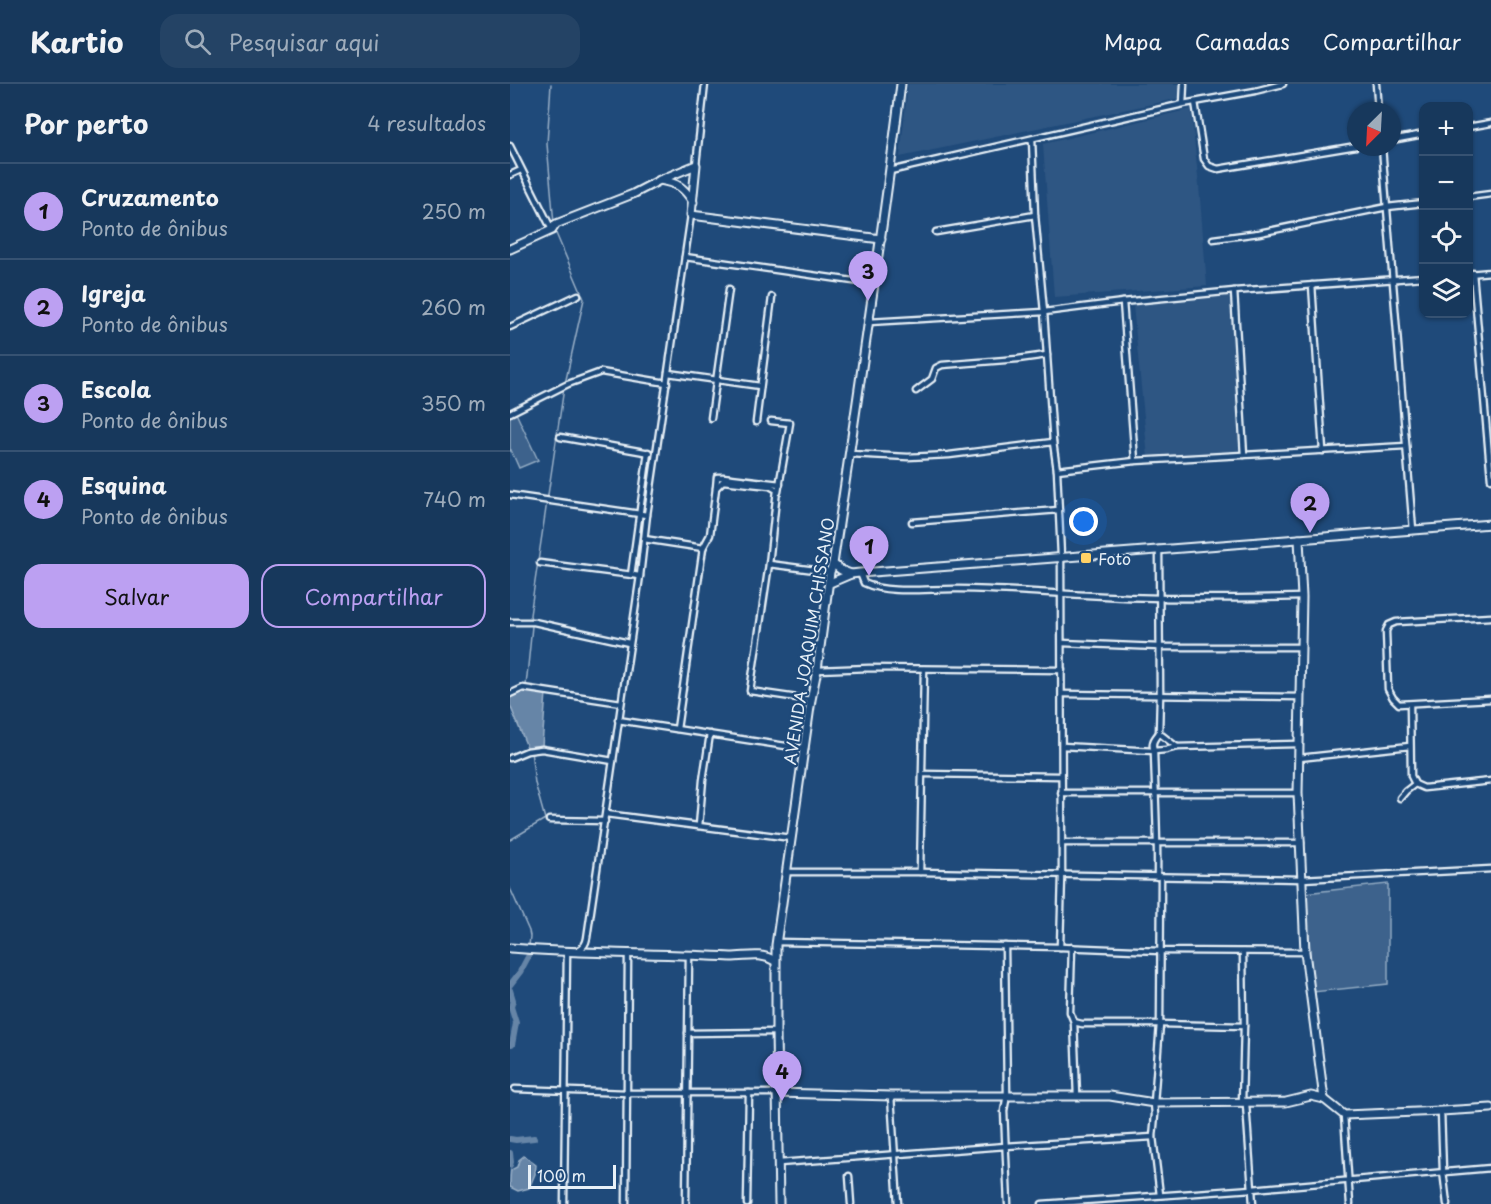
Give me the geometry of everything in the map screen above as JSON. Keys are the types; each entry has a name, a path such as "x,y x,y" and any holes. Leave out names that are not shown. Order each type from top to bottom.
{"street":[{"path":"577,951 586,943 587,938 614,761 693,202 705,84"},
{"name":"AVENIDA JOAQUIM CHISSANO","path":"779,1204 776,943 850,454 901,84"},
{"path":"1183,104 1184,84"},
{"path":"890,171 1183,104 1283,84"},
{"path":"1376,84 1377,102"},
{"path":"1195,102 1204,159 1209,166 1218,169 1347,148"},
{"path":"1473,126 1491,123"},
{"path":"1401,138 1419,135"},
{"path":"1032,139 1035,215 1057,470 1061,556 1062,875 1060,947"},
{"path":"510,146 554,227"},
{"path":"1383,156 1413,530"},
{"path":"510,249 554,227 696,165"},
{"path":"510,175 521,170"},
{"path":"660,180 680,186 693,202"},
{"path":"1473,196 1491,194"},
{"path":"1213,239 1259,234 1387,207 1419,204"},
{"path":"691,214 880,239"},
{"path":"936,232 1035,215"},
{"path":"685,257 874,284"},
{"path":"1473,274 1491,272"},
{"path":"869,322 1044,312 1234,291 1419,277"},
{"path":"1312,285 1323,451"},
{"path":"711,418 729,289"},
{"path":"1234,291 1244,455"},
{"path":"1473,294 1491,479"},
{"path":"510,327 578,295"},
{"path":"756,422 772,297"},
{"path":"1122,302 1135,461"},
{"path":"916,391 932,379 936,368 942,365 1047,355"},
{"path":"510,413 559,388 601,372 667,383"},
{"path":"668,373 760,386"},
{"path":"771,421 790,423 750,691 811,700"},
{"path":"560,437 656,454"},
{"path":"850,454 908,457 1053,442"},
{"path":"1057,470 1135,461 1406,446"},
{"path":"631,575 648,452"},
{"path":"677,729 703,548 710,535 717,477 780,484"},
{"path":"716,488 723,481 770,486 777,490 777,498"},
{"path":"510,495 647,515"},
{"path":"912,522 1059,510"},
{"path":"830,583 851,574 862,573 1491,524"},
{"path":"1299,538 1302,597 1298,794 1305,952 1324,1099"},
{"path":"644,539 703,548"},
{"path":"1159,549 1161,695 1159,733 1152,746 1158,843 1160,951 1160,1023 1153,1137 1160,1195"},
{"path":"540,563 639,576"},
{"path":"770,564 831,572"},
{"path":"833,564 851,574"},
{"path":"862,573 864,583 878,588 896,589 958,588 1061,595 1160,598 1302,597"},
{"path":"1491,616 1396,622 1389,625 1386,631 1388,688 1399,704 1491,699"},
{"path":"510,622 534,622 629,643"},
{"path":"1062,644 1301,647"},
{"path":"817,670 868,668 1062,670"},
{"path":"920,872 924,669"},
{"path":"510,694 526,689 621,703"},
{"path":"1062,694 1300,697"},
{"path":"1410,704 1410,746 1412,776 1415,784 1424,788 1491,781"},
{"path":"618,720 805,749"},
{"path":"1159,733 1178,747"},
{"path":"699,826 710,734"},
{"path":"1062,746 1154,751 1178,747 1298,744"},
{"path":"1299,758 1410,746"},
{"path":"510,758 527,751 542,749 614,761"},
{"path":"922,774 1061,776"},
{"path":"1400,798 1415,784"},
{"path":"1061,793 1298,794"},
{"path":"606,814 791,838"},
{"path":"549,820 605,821"},
{"path":"1062,843 1301,843"},
{"path":"786,872 920,872 1302,879 1491,869"},
{"path":"587,938 588,943 598,952"},
{"path":"510,948 628,954 722,955 764,951 776,943 1305,952"},
{"path":"1005,946 1007,1095 1004,1111 1008,1204"},
{"path":"1072,947 1070,1012 1074,1022 1077,1096"},
{"path":"564,1204 567,951"},
{"path":"1242,952 1244,1103 1253,1204"},
{"path":"626,1204 628,954"},
{"path":"686,1204 689,955"},
{"path":"722,955 731,957 764,955 776,961"},
{"path":"1074,1022 1082,1024 1160,1023 1244,1026"},
{"path":"688,1033 776,1032"},
{"path":"515,1089 688,1094 1110,1096 1154,1103 1286,1102 1311,1096 1324,1099 1344,1115 1491,1108"},
{"path":"747,1204 749,1093"},
{"path":"891,1096 898,1204"},
{"path":"1441,1111 1443,1172 1447,1204"},
{"path":"1344,1115 1350,1204"},
{"path":"779,1163 1153,1137"},
{"path":"1042,1204 1252,1189 1491,1168"},
{"path":"849,1176 852,1204"}],"shaded area":[{"path":"908,84 1181,84 1180,98 900,157"},
{"path":"1191,109 1207,286 1054,297 1043,144"},
{"path":"1230,294 1239,454 1148,458 1133,305"},
{"path":"516,413 538,460 519,468 510,451 510,416"},
{"path":"523,690 546,693 542,746 527,747 510,705 510,695"},
{"path":"1388,884 1388,984 1313,992 1305,893"},
{"path":"524,1156 536,1165 535,1174 529,1188 518,1191 510,1187 511,1170 517,1167 519,1160"}],"waterway":[{"path":"551,84 547,144 554,224"},
{"path":"555,231 584,299 565,384"},
{"path":"526,686 532,626 530,615 564,388"},
{"path":"510,840 545,819 535,783 531,751"},
{"path":"510,888 529,931 529,946"},
{"path":"528,957 529,951"},
{"path":"510,985 528,957"},
{"path":"510,990 513,1000 511,1007 516,1023 512,1045 510,1045"},
{"path":"510,1139 534,1138"},
{"path":"510,1153 510,1165"}],"place":[{"name":"Escola","path":"868,301"},
{"name":"Igreja","path":"1310,533"},
{"name":"Foto","path":"1086,558"},
{"name":"Cruzamento","path":"869,576"},
{"name":"Esquina","path":"782,1101"}]}
